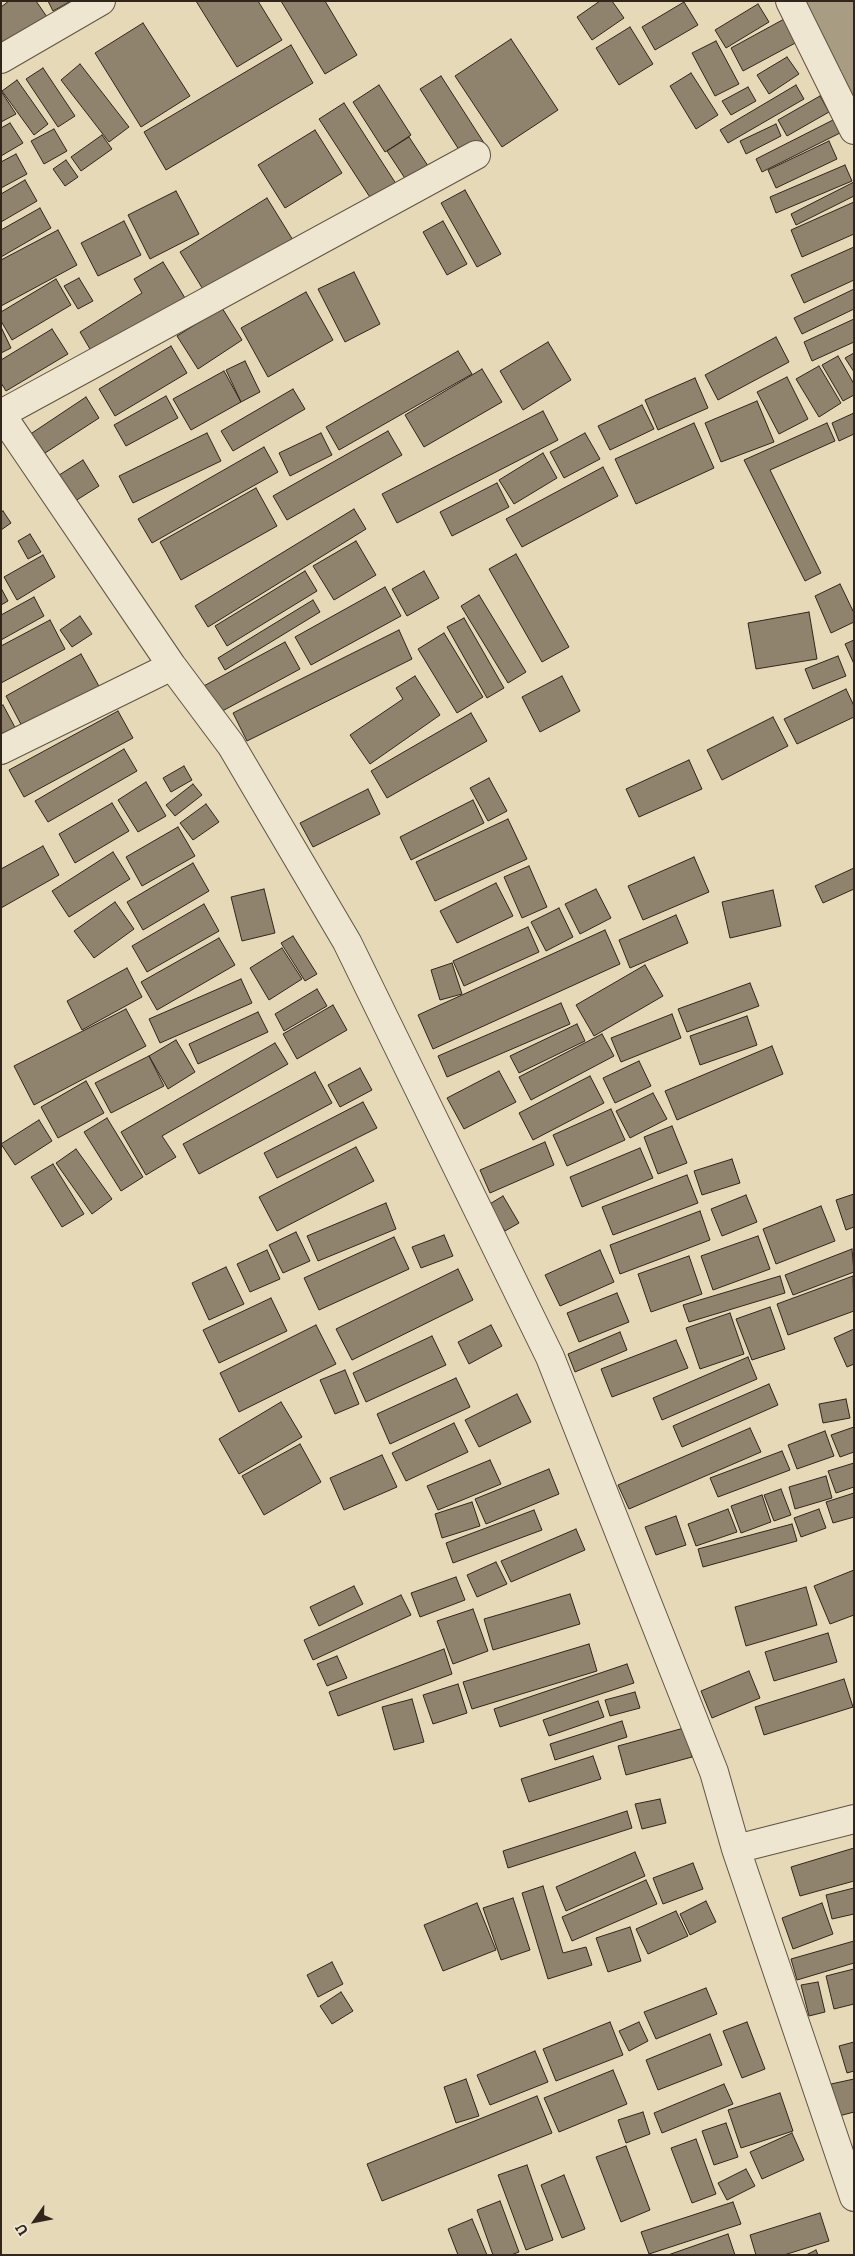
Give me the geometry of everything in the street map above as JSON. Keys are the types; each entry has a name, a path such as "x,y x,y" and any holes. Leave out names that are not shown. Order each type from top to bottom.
{"street":[{"path":"1,59 101,1"},
{"path":"790,1 854,130"},
{"path":"476,156 1,414 172,666 231,745 347,942 550,1357 714,1772 736,1849 854,2197"},
{"path":"1,750 172,666"},
{"path":"736,1849 854,1819"}],"building":[{"path":"9,1 36,1 47,17 1,47 1,7"},
{"path":"48,1 71,1 53,11"},
{"path":"196,1 258,1 282,40 237,67"},
{"path":"281,1 325,1 357,55 325,74"},
{"path":"600,1 612,1 624,18 592,40 577,17"},
{"path":"684,2 698,25 655,50 642,27"},
{"path":"758,4 769,22 726,48 715,30"},
{"path":"786,18 799,41 743,71 731,48"},
{"path":"143,23 190,96 141,127 95,53"},
{"path":"630,27 653,64 619,85 596,48"},
{"path":"511,39 558,110 502,147 455,76"},
{"path":"716,41 739,84 715,96 692,53"},
{"path":"291,45 313,83 166,170 144,132"},
{"path":"787,57 799,74 769,94 757,75"},
{"path":"80,64 129,127 109,142 61,80"},
{"path":"43,68 75,116 58,127 26,79"},
{"path":"691,73 718,115 696,129 670,86"},
{"path":"441,76 484,143 463,156 420,89"},
{"path":"17,80 48,124 34,135 2,91"},
{"path":"379,85 411,135 385,152 353,102"},
{"path":"796,85 804,99 728,143 720,130"},
{"path":"748,87 756,101 731,115 722,101"},
{"path":"1,91 16,114 1,122"},
{"path":"820,96 829,112 787,136 778,120"},
{"path":"344,103 400,190 375,205 319,119"},
{"path":"833,120 840,133 762,172 756,159"},
{"path":"10,123 23,143 1,156 1,128"},
{"path":"776,124 781,136 746,154 740,141"},
{"path":"54,129 67,151 44,164 31,141"},
{"path":"315,130 342,173 285,208 258,165"},
{"path":"102,135 112,149 81,171 71,157"},
{"path":"409,137 434,175 412,189 387,151"},
{"path":"829,141 837,159 776,188 768,170"},
{"path":"16,154 27,174 1,188 1,162"},
{"path":"66,160 78,177 65,186 53,169"},
{"path":"845,165 852,181 776,213 770,197"},
{"path":"25,180 37,201 1,222 1,194"},
{"path":"854,182 854,196 796,225 791,214"},
{"path":"465,190 501,254 477,267 441,203"},
{"path":"176,191 199,234 150,259 128,215"},
{"path":"267,198 296,245 209,299 180,252"},
{"path":"854,202 854,234 802,257 791,230"},
{"path":"40,208 51,228 1,257 1,230"},
{"path":"124,221 141,255 98,276 81,243"},
{"path":"443,221 467,264 447,275 423,232"},
{"path":"58,230 77,265 1,306 1,260"},
{"path":"854,247 854,280 804,303 791,275"},
{"path":"163,262 188,303 97,361 80,332 142,293 134,279"},
{"path":"354,272 380,324 345,342 318,289"},
{"path":"79,278 93,301 78,309 64,286"},
{"path":"56,279 71,305 12,340 1,321 1,312"},
{"path":"854,289 854,309 802,334 794,318"},
{"path":"306,292 333,340 268,377 241,328"},
{"path":"222,308 242,340 198,369 177,336"},
{"path":"854,319 854,342 812,361 804,342"},
{"path":"1,327 11,348 1,353"},
{"path":"52,329 68,354 6,391 1,383 1,360"},
{"path":"776,337 789,362 718,400 705,375"},
{"path":"548,342 571,380 523,410 500,371"},
{"path":"171,346 187,373 115,416 99,389"},
{"path":"458,351 472,374 339,450 326,427"},
{"path":"854,353 854,372 845,358"},
{"path":"838,356 854,384 854,395 843,401 822,365"},
{"path":"245,361 260,392 241,402 226,370"},
{"path":"819,366 841,403 819,417 796,379"},
{"path":"482,369 502,402 424,447 405,415"},
{"path":"224,371 241,402 191,430 173,399"},
{"path":"787,377 808,419 779,434 757,392"},
{"path":"695,378 708,408 658,430 645,400"},
{"path":"293,389 305,409 233,451 221,431"},
{"path":"166,396 178,418 126,446 114,425"},
{"path":"86,397 99,418 42,455 29,435"},
{"path":"757,401 774,442 721,462 705,423"},
{"path":"642,405 654,429 610,450 598,426"},
{"path":"543,411 558,440 397,523 382,494"},
{"path":"854,413 854,434 839,441 832,423"},
{"path":"694,423 714,468 636,504 615,459"},
{"path":"827,423 835,441 770,470 821,573 805,581 744,460"},
{"path":"388,431 402,455 287,520 273,496"},
{"path":"207,433 221,461 133,503 119,476"},
{"path":"321,433 332,455 290,476 279,453"},
{"path":"585,433 600,459 564,478 550,452"},
{"path":"264,447 278,472 152,543 138,519"},
{"path":"543,453 557,478 514,504 499,480"},
{"path":"83,460 99,486 72,503 56,477"},
{"path":"603,467 618,496 522,547 506,519"},
{"path":"497,483 509,507 452,536 440,512"},
{"path":"256,488 277,526 181,580 160,542"},
{"path":"354,509 366,529 208,627 195,606"},
{"path":"3,511 11,523 1,530 1,512"},
{"path":"30,534 41,552 28,559 18,541"},
{"path":"356,541 376,575 334,600 313,566"},
{"path":"516,554 569,647 542,662 489,569"},
{"path":"43,555 55,577 17,600 4,577"},
{"path":"305,571 317,591 227,646 215,626"},
{"path":"424,571 439,598 407,616 392,589"},
{"path":"840,584 854,613 854,622 831,633 815,596"},
{"path":"385,587 401,616 311,665 295,637"},
{"path":"1,588 8,601 1,605"},
{"path":"479,595 526,672 508,683 461,606"},
{"path":"34,597 44,616 1,640 1,615"},
{"path":"313,600 320,612 225,670 218,658"},
{"path":"809,612 817,659 756,669 748,623"},
{"path":"80,616 92,634 72,647 60,630"},
{"path":"464,618 504,688 487,698 447,627"},
{"path":"50,620 65,649 1,683 1,646"},
{"path":"399,630 412,659 247,741 233,713"},
{"path":"444,633 483,697 457,713 418,649"},
{"path":"854,640 854,664 845,644"},
{"path":"285,642 300,669 215,715 200,688"},
{"path":"81,654 100,688 24,730 6,696"},
{"path":"838,656 846,676 813,689 805,669"},
{"path":"415,676 440,715 370,764 350,735 403,699 396,688"},
{"path":"562,676 580,711 540,732 522,697"},
{"path":"846,689 854,706 854,717 797,744 784,719"},
{"path":"3,705 18,733 1,742 1,706"},
{"path":"118,711 133,738 24,797 9,770"},
{"path":"471,713 487,741 387,798 371,771"},
{"path":"773,717 788,746 722,780 707,750"},
{"path":"124,749 137,771 48,822 35,801"},
{"path":"689,760 702,789 639,817 626,789"},
{"path":"184,766 192,780 171,792 163,778"},
{"path":"489,778 507,811 488,821 470,788"},
{"path":"146,782 166,816 138,832 118,800"},
{"path":"193,784 202,795 175,816 166,805"},
{"path":"368,789 380,814 313,847 300,823"},
{"path":"473,800 484,823 411,860 400,837"},
{"path":"112,803 129,831 75,863 59,834"},
{"path":"206,804 219,822 193,840 180,823"},
{"path":"508,819 527,859 435,901 416,862"},
{"path":"178,827 195,856 142,886 126,857"},
{"path":"43,846 59,875 1,908 1,869"},
{"path":"113,852 130,879 69,917 52,891"},
{"path":"694,857 709,892 643,920 628,886"},
{"path":"193,863 209,891 143,930 127,902"},
{"path":"529,866 547,907 522,918 504,877"},
{"path":"854,868 854,889 823,903 815,886"},
{"path":"496,883 513,916 457,943 440,911"},
{"path":"264,889 275,933 242,941 231,897"},
{"path":"596,889 611,918 580,934 565,904"},
{"path":"773,890 781,926 730,938 722,902"},
{"path":"115,902 134,929 94,958 74,931"},
{"path":"204,904 219,931 147,972 132,946"},
{"path":"559,908 573,937 546,951 531,922"},
{"path":"676,915 688,943 630,968 619,940"},
{"path":"528,927 539,952 464,986 453,961"},
{"path":"605,930 620,964 433,1049 418,1015"},
{"path":"293,936 317,974 305,981 281,943"},
{"path":"219,938 235,965 157,1010 141,982"},
{"path":"282,948 302,979 269,1000 250,968"},
{"path":"452,963 462,994 440,1000 431,970"},
{"path":"645,965 663,996 594,1036 576,1005"},
{"path":"127,968 142,997 82,1030 67,1001"},
{"path":"241,979 252,1003 160,1043 149,1019"},
{"path":"750,983 759,1006 687,1032 678,1009"},
{"path":"317,989 327,1006 284,1031 275,1014"},
{"path":"561,1003 570,1024 447,1077 438,1056"},
{"path":"333,1005 347,1030 297,1059 283,1034"},
{"path":"126,1009 146,1046 34,1105 14,1066"},
{"path":"258,1012 268,1032 198,1064 189,1044"},
{"path":"672,1014 681,1038 621,1062 611,1038"},
{"path":"747,1016 757,1045 700,1065 690,1036"},
{"path":"577,1024 585,1041 519,1073 510,1056"},
{"path":"602,1034 614,1056 531,1100 519,1077"},
{"path":"176,1040 195,1072 168,1089 149,1056"},
{"path":"275,1043 288,1064 162,1136 176,1157 146,1175 121,1132"},
{"path":"772,1046 783,1074 677,1120 665,1091"},
{"path":"149,1056 164,1086 111,1113 95,1083"},
{"path":"639,1061 651,1086 615,1103 603,1078"},
{"path":"360,1068 372,1090 340,1107 328,1085"},
{"path":"499,1071 516,1102 464,1129 447,1098"},
{"path":"315,1072 332,1103 199,1174 183,1144"},
{"path":"590,1076 604,1103 533,1140 519,1113"},
{"path":"86,1081 104,1113 58,1138 41,1107"},
{"path":"653,1093 667,1119 630,1138 616,1111"},
{"path":"363,1102 377,1128 277,1178 264,1153"},
{"path":"611,1109 625,1140 567,1166 553,1135"},
{"path":"107,1118 143,1177 121,1191 84,1132"},
{"path":"39,1120 52,1141 15,1165 1,1144"},
{"path":"672,1126 687,1163 658,1174 644,1137"},
{"path":"545,1142 554,1165 490,1193 480,1170"},
{"path":"356,1147 374,1181 277,1231 259,1197"},
{"path":"640,1148 653,1178 582,1207 570,1177"},
{"path":"76,1149 112,1199 92,1214 56,1163"},
{"path":"732,1159 740,1183 702,1195 694,1171"},
{"path":"53,1164 84,1214 62,1227 31,1177"},
{"path":"687,1175 698,1203 613,1235 602,1207"},
{"path":"854,1194 854,1227 846,1230 836,1200"},
{"path":"746,1195 757,1222 722,1236 711,1209"},
{"path":"503,1196 519,1223 505,1231 488,1205"},
{"path":"386,1203 396,1229 318,1261 307,1236"},
{"path":"821,1206 835,1241 776,1264 763,1229"},
{"path":"700,1211 710,1240 620,1274 610,1245"},
{"path":"296,1232 310,1261 283,1273 269,1245"},
{"path":"444,1235 453,1256 421,1268 412,1247"},
{"path":"758,1236 770,1269 713,1290 701,1256"},
{"path":"394,1237 409,1269 319,1310 304,1278"},
{"path":"852,1249 854,1272 793,1295 785,1275"},
{"path":"267,1250 280,1279 250,1292 237,1264"},
{"path":"600,1250 614,1282 560,1306 545,1275"},
{"path":"689,1256 702,1294 651,1312 638,1274"},
{"path":"226,1267 244,1304 209,1320 192,1283"},
{"path":"458,1269 473,1300 352,1360 336,1329"},
{"path":"780,1276 785,1293 689,1322 683,1305"},
{"path":"853,1276 854,1311 788,1335 777,1304"},
{"path":"617,1293 629,1322 579,1342 567,1313"},
{"path":"271,1298 287,1331 219,1363 203,1330"},
{"path":"770,1307 785,1349 752,1360 736,1319"},
{"path":"730,1313 744,1354 700,1369 686,1328"},
{"path":"316,1325 336,1364 239,1412 220,1373"},
{"path":"491,1325 502,1346 469,1364 458,1342"},
{"path":"854,1329 854,1364 847,1367 834,1338"},
{"path":"620,1332 627,1350 575,1372 568,1354"},
{"path":"432,1336 446,1365 366,1402 353,1373"},
{"path":"676,1340 688,1368 612,1397 601,1369"},
{"path":"748,1357 757,1379 662,1420 653,1398"},
{"path":"345,1370 359,1404 335,1414 320,1380"},
{"path":"456,1378 470,1407 390,1444 377,1414"},
{"path":"769,1384 778,1405 682,1447 673,1426"},
{"path":"517,1394 531,1422 479,1447 465,1420"},
{"path":"846,1399 850,1418 823,1423 819,1404"},
{"path":"281,1402 302,1437 239,1474 219,1439"},
{"path":"454,1423 468,1452 406,1481 392,1453"},
{"path":"854,1427 854,1452 840,1457 831,1435"},
{"path":"750,1428 761,1452 629,1509 618,1485"},
{"path":"825,1431 834,1456 797,1469 788,1445"},
{"path":"300,1444 321,1482 264,1515 242,1476"},
{"path":"782,1451 790,1470 718,1497 710,1478"},
{"path":"382,1455 397,1487 344,1510 330,1478"},
{"path":"490,1460 501,1484 438,1510 427,1486"},
{"path":"854,1463 854,1487 836,1493 828,1471"},
{"path":"549,1469 559,1494 486,1524 475,1499"},
{"path":"826,1476 832,1498 795,1509 789,1487"},
{"path":"781,1489 791,1515 774,1521 764,1495"},
{"path":"854,1493 854,1517 833,1523 826,1502"},
{"path":"762,1495 771,1522 741,1533 731,1506"},
{"path":"472,1502 480,1526 442,1538 435,1514"},
{"path":"728,1509 737,1532 696,1546 688,1524"},
{"path":"819,1509 826,1528 801,1537 794,1518"},
{"path":"534,1510 542,1530 453,1563 446,1543"},
{"path":"676,1516 686,1545 656,1555 645,1527"},
{"path":"792,1524 797,1541 703,1567 698,1549"},
{"path":"576,1529 585,1550 511,1582 501,1561"},
{"path":"496,1562 507,1584 477,1597 467,1575"},
{"path":"854,1570 854,1615 830,1624 814,1586"},
{"path":"456,1577 465,1600 420,1617 411,1593"},
{"path":"354,1586 363,1604 319,1626 310,1607"},
{"path":"806,1587 817,1625 746,1646 735,1607"},
{"path":"570,1594 580,1624 493,1650 484,1619"},
{"path":"401,1595 411,1615 313,1660 304,1640"},
{"path":"473,1609 488,1651 453,1664 437,1621"},
{"path":"828,1633 837,1662 774,1681 765,1652"},
{"path":"589,1644 597,1671 472,1709 463,1682"},
{"path":"444,1649 452,1674 338,1716 329,1692"},
{"path":"337,1656 347,1678 327,1686 317,1664"},
{"path":"627,1664 634,1683 500,1727 494,1709"},
{"path":"749,1671 760,1698 712,1718 701,1691"},
{"path":"844,1679 853,1707 764,1735 755,1707"},
{"path":"458,1684 467,1713 433,1724 423,1695"},
{"path":"635,1692 640,1708 610,1716 605,1700"},
{"path":"412,1699 424,1742 394,1750 382,1707"},
{"path":"598,1701 604,1717 549,1736 543,1720"},
{"path":"622,1721 627,1737 555,1760 550,1744"},
{"path":"684,1728 692,1757 626,1775 618,1746"},
{"path":"593,1756 601,1779 529,1802 521,1779"},
{"path":"660,1799 666,1823 642,1829 635,1804"},
{"path":"627,1811 632,1828 508,1868 503,1851"},
{"path":"854,1848 854,1881 800,1896 791,1867"},
{"path":"635,1852 645,1876 566,1911 556,1887"},
{"path":"693,1863 703,1889 663,1904 653,1878"},
{"path":"646,1880 657,1904 572,1941 562,1917"},
{"path":"543,1886 563,1953 586,1947 592,1965 548,1979 522,1893"},
{"path":"854,1888 854,1914 832,1919 826,1895"},
{"path":"513,1898 530,1950 501,1960 483,1908"},
{"path":"706,1901 716,1922 690,1935 680,1914"},
{"path":"477,1903 496,1950 443,1971 424,1925"},
{"path":"822,1903 833,1934 793,1949 782,1918"},
{"path":"676,1911 688,1936 648,1954 636,1929"},
{"path":"630,1927 641,1961 608,1972 596,1938"},
{"path":"854,1941 854,1963 797,1980 791,1959"},
{"path":"332,1962 343,1984 318,1997 307,1975"},
{"path":"854,1969 854,2004 834,2009 826,1976"},
{"path":"818,1982 825,2012 809,2016 801,1985"},
{"path":"706,1988 717,2014 656,2039 644,2012"},
{"path":"341,1992 353,2011 332,2024 320,2006"},
{"path":"610,2022 623,2055 556,2081 543,2049"},
{"path":"639,2022 648,2041 629,2051 619,2031"},
{"path":"747,2022 765,2069 742,2078 723,2031"},
{"path":"710,2034 722,2065 658,2090 646,2060"},
{"path":"854,2042 854,2071 847,2073 839,2046"},
{"path":"535,2051 548,2082 490,2105 477,2075"},
{"path":"613,2070 627,2104 559,2132 544,2098"},
{"path":"466,2079 479,2116 456,2123 444,2087"},
{"path":"854,2079 854,2112 839,2116 831,2084"},
{"path":"724,2084 733,2104 662,2133 654,2113"},
{"path":"780,2093 793,2131 741,2148 728,2110"},
{"path":"537,2096 552,2133 382,2201 367,2164"},
{"path":"643,2112 650,2134 626,2143 618,2120"},
{"path":"726,2123 738,2157 714,2165 702,2131"},
{"path":"792,2133 804,2160 762,2179 750,2152"},
{"path":"696,2139 716,2194 692,2203 671,2148"},
{"path":"626,2146 650,2210 621,2222 596,2157"},
{"path":"527,2165 553,2240 526,2250 498,2175"},
{"path":"746,2169 755,2186 727,2200 718,2183"},
{"path":"564,2175 585,2229 562,2238 541,2185"},
{"path":"500,2201 519,2252 511,2255 493,2255 477,2210"},
{"path":"733,2202 741,2224 649,2254 641,2232"},
{"path":"820,2213 829,2241 784,2255 756,2255 750,2235"},
{"path":"472,2219 487,2255 458,2255 448,2229"},
{"path":"728,2234 735,2255 668,2255"},
{"path":"816,2250 818,2255 806,2255"}],"waterway":[{"path":"819,1 854,76"}]}
